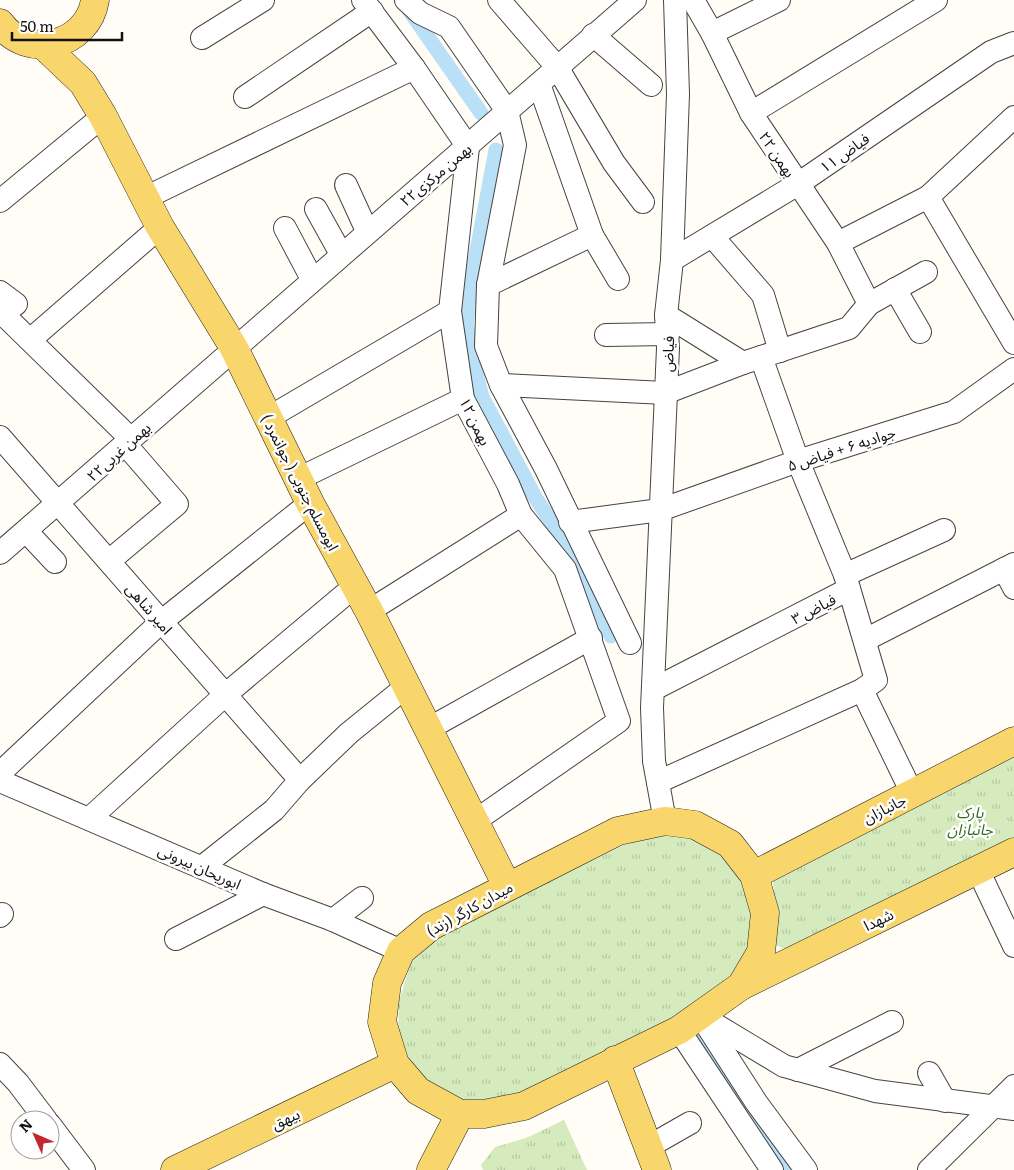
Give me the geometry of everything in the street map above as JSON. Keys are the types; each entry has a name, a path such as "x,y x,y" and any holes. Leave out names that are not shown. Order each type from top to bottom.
{"main road":[{"path":"0,25 20,40 43,45 59,43 74,35 90,12"},
{"path":"83,83 90,12"},
{"name":"ابومسلم جنوبی ( جوانمرد )","path":"43,45 83,83 104,116 160,227 234,348 310,504 369,611 508,886"},
{"name":"جانبازان","path":"754,875 1014,741"},
{"name":"میدان کارگر (زند)","path":"665,821 695,825 730,844 754,875 765,913 761,952 741,986 690,1023 524,1106 484,1114 460,1114 418,1091 395,1064 382,1022 387,983 400,951 431,926 618,831 665,821"},
{"name":"شهدا","path":"741,986 1014,852"},
{"path":"615,1060 652,1159"},
{"name":"بیهق","path":"175,1170 395,1064"},
{"path":"431,1170 460,1114"}],"street":[{"path":"202,38 263,0"},
{"path":"406,0 420,12 449,26 508,111 515,145 488,285 486,346 501,384 546,469 630,643"},
{"path":"499,0 557,67 614,164 643,202"},
{"name":"۲۲بهمن مرکزی","path":"234,348 367,231 468,147 635,0"},
{"name":"فیاض","path":"665,821 654,761 653,698 678,94 675,0"},
{"name":"بهمن ۲۲","path":"693,0 712,33 751,113 838,244 869,304"},
{"path":"712,33 779,0"},
{"path":"751,113 936,0"},
{"path":"246,97 367,5 414,68 468,147"},
{"path":"593,35 651,85"},
{"name":"فیاض ۱۱","path":"672,260 798,184 991,52 1014,43"},
{"path":"145,198 414,68"},
{"path":"539,84 592,235 618,279"},
{"path":"0,201 104,116"},
{"path":"838,244 928,197 1014,117"},
{"name":"بهمن ۱۲","path":"468,147 450,311 463,399 508,484 520,516 565,569 619,721 475,821"},
{"path":"346,185 367,231"},
{"path":"928,197 1014,343"},
{"path":"316,209 341,254"},
{"path":"30,340 160,227"},
{"path":"285,228 312,279"},
{"path":"488,285 592,235"},
{"name":"فیاض ۳","path":"653,698 847,582 798,461 762,357 763,295 712,236"},
{"path":"501,384 666,393 762,357 849,328 869,304 926,272"},
{"path":"895,289 920,332"},
{"path":"4,306 30,340 128,442 177,504 109,561"},
{"path":"268,418 450,311"},
{"path":"606,335 667,324 762,357"},
{"name":"۲۲بهمن غربی","path":"0,553 234,348"},
{"name":"جوادیه ۶ + فیاض ۵","path":"570,522 660,510 798,461 954,412 1014,369"},
{"path":"298,479 463,399"},
{"name":"امیر شاهی","path":"0,437 300,780"},
{"path":"0,773 162,621 310,504"},
{"path":"369,611 520,516"},
{"path":"658,782 862,690 876,680 847,582 944,530"},
{"path":"26,531 55,562"},
{"path":"865,640 1011,574"},
{"path":"90,818 225,695 355,586"},
{"path":"428,729 591,638"},
{"path":"202,867 274,810 300,780 349,733 407,686"},
{"path":"862,690 912,793"},
{"name":"ابوریحان بیرونی","path":"0,781 90,818 263,894 333,920 400,951"},
{"path":"978,870 1014,946"},
{"path":"176,939 263,894"},
{"path":"333,920 362,898"},
{"path":"798,1070 892,1022"},
{"path":"690,1023 784,1066 875,1091 1014,1109"},
{"path":"690,1023 772,1170"},
{"path":"690,1023 756,1102 806,1170"},
{"path":"0,1064 18,1082 39,1110"},
{"path":"929,1073 945,1101"},
{"path":"930,1170 992,1105 1014,1086"},
{"path":"652,1159 690,1123"},
{"path":"60,1138 84,1170"}],"green space":[{"name":"پارک جانبازان","path":"1014,748 1014,846 793,952 775,945 773,877"},
{"path":"663,833 689,836 711,847 738,872 752,915 749,953 724,994 516,1101 468,1104 427,1083 404,1050 398,1034 399,1001 411,963 440,935 622,846"},
{"path":"564,1120 587,1170 483,1170 481,1165 495,1147 526,1138"}],"waterway":[{"path":"409,10 481,113"},
{"path":"496,150 470,288 466,325 473,361 482,397 535,497 573,555 611,636"},
{"path":"699,1039 788,1170"}]}
